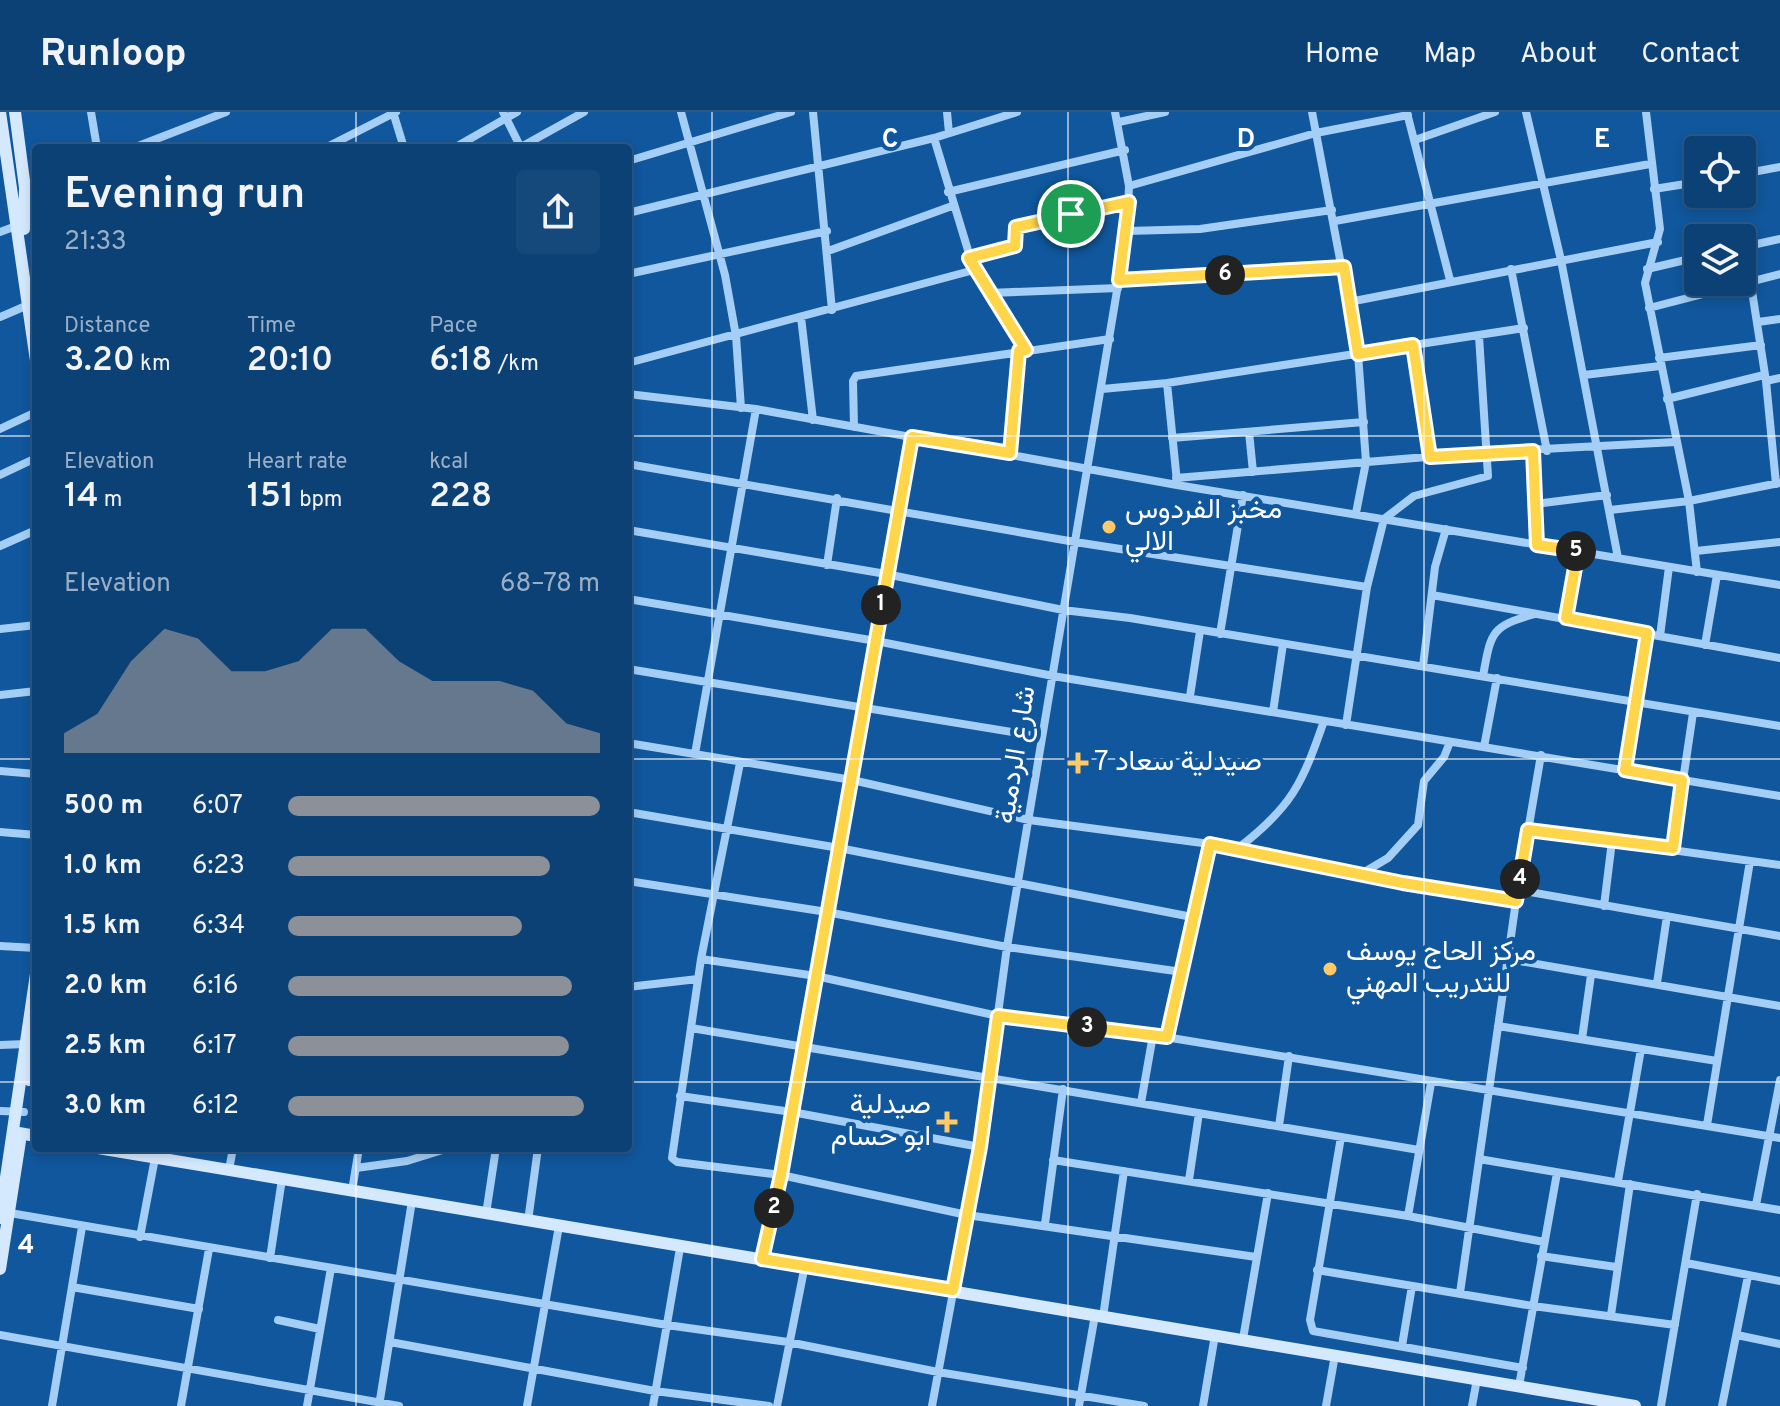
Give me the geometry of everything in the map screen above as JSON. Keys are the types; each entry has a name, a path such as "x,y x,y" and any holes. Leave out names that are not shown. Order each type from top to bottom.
{"street":[{"path":"0,112 16,226 32,296"},
{"path":"15,112 30,186 23,220 32,292"},
{"path":"91,112 96,144"},
{"path":"142,144 200,117 226,112"},
{"path":"460,144 505,115 517,112"},
{"path":"528,144 584,112"},
{"path":"681,112 721,255 736,336 741,408"},
{"path":"632,160 791,112"},
{"path":"813,112 827,231 832,310"},
{"path":"947,112 949,133"},
{"path":"632,212 934,138 1017,112"},
{"name":"شارع الردمية","path":"932,1406 980,1147 1007,947 1127,231 1129,186 1125,150 1115,112"},
{"path":"1119,122 1165,112"},
{"path":"1312,112 1344,267 1358,354 1366,462 1356,513"},
{"path":"1415,140 1495,112"},
{"path":"1526,112 1540,184 1561,260 1618,558"},
{"path":"1646,112 1650,164 1660,222 1658,242 1647,269 1649,308 1689,501 1697,572"},
{"path":"333,144 394,113 403,144"},
{"path":"1129,186 1316,133 1408,114 1450,280"},
{"path":"505,115 519,144"},
{"path":"934,138 969,258 1022,350 1010,453"},
{"path":"948,192 1125,150"},
{"path":"1335,221 1650,164"},
{"path":"1756,171 1780,167"},
{"path":"1654,189 1684,184"},
{"path":"969,258 1015,246 1016,227 1129,202"},
{"path":"828,251 952,206"},
{"path":"1127,231 1200,229 1332,210"},
{"path":"0,232 16,226"},
{"path":"632,273 827,231"},
{"path":"1756,244 1780,239"},
{"path":"1349,302 1658,242"},
{"path":"1647,269 1684,260"},
{"path":"989,293 1344,267"},
{"path":"1511,269 1547,451"},
{"path":"632,362 974,270"},
{"path":"1756,280 1780,274"},
{"path":"1649,308 1695,296"},
{"path":"1610,510 1689,501 1778,484 1754,296"},
{"path":"0,317 32,301"},
{"path":"801,317 813,420"},
{"path":"1758,322 1780,319"},
{"path":"1102,389 1167,383 1524,328"},
{"path":"1346,725 1367,587 1384,519 1414,496 1486,479 1479,336"},
{"path":"854,427 853,381 856,376 1110,339"},
{"path":"1413,345 1430,457"},
{"path":"1584,375 1761,345"},
{"path":"1667,399 1765,378 1780,378"},
{"path":"1167,383 1176,481"},
{"path":"632,394 756,409 1087,469 1176,481 1243,495 1780,585"},
{"path":"695,754 756,409"},
{"path":"0,429 32,414"},
{"path":"1172,438 1364,422"},
{"path":"1249,432 1253,472"},
{"path":"762,1259 781,1175 912,437"},
{"path":"1176,481 1486,452 1676,442"},
{"path":"1533,451 1537,545"},
{"path":"0,475 32,460"},
{"path":"632,465 837,498 1075,542 1367,587"},
{"path":"1220,634 1243,495"},
{"path":"1535,504 1607,495"},
{"path":"827,565 837,498"},
{"path":"1423,666 1432,595 1446,529"},
{"path":"632,531 886,574 1063,610 1358,655 1780,726"},
{"path":"0,546 32,532"},
{"path":"1696,551 1780,542"},
{"path":"1566,618 1578,551"},
{"path":"1660,636 1669,567"},
{"path":"1705,645 1717,575"},
{"path":"1432,595 1780,658"},
{"path":"632,600 876,641 1053,676 1190,696 1346,725 1780,796"},
{"path":"1483,676 1491,637 1496,629 1506,622 1540,613"},
{"path":"0,629 32,625"},
{"path":"1190,696 1200,631"},
{"path":"1625,770 1647,633"},
{"path":"1273,712 1283,644"},
{"path":"632,670 1042,737"},
{"path":"1484,747 1497,678"},
{"path":"0,695 32,691"},
{"path":"1673,848 1693,713"},
{"path":"1237,849 1264,828 1293,794 1309,767 1324,721"},
{"path":"1361,874 1388,858 1418,825 1424,781 1444,757 1450,742"},
{"path":"632,744 852,780 1029,820 1210,844 1516,901"},
{"path":"1460,1293 1516,901 1541,755"},
{"path":"740,763 701,959 671,1153 677,1162 781,1175 967,1215 1256,1257"},
{"path":"0,771 32,774"},
{"path":"632,813 839,848 1192,917"},
{"path":"1528,830 1780,865"},
{"path":"0,832 32,835"},
{"path":"1604,906 1612,841"},
{"path":"1167,1037 1210,844"},
{"path":"1707,1125 1750,861"},
{"path":"632,882 827,912 1007,947 1182,972"},
{"path":"1518,890 1780,936"},
{"path":"1657,983 1667,916"},
{"path":"0,946 32,948"},
{"path":"701,959 816,976 998,1016 1289,1056 1431,1083 1780,1138"},
{"path":"1508,959 1591,975 1729,994 1780,1006"},
{"path":"1582,1039 1591,975"},
{"path":"632,987 698,979"},
{"path":"1498,1026 1717,1061"},
{"path":"691,1028 1419,1150"},
{"path":"1141,1103 1153,1035"},
{"path":"0,1045 32,1048"},
{"path":"1618,1181 1641,1049"},
{"path":"0,1269 9,1156 17,1133 32,1053"},
{"path":"1279,1126 1289,1056"},
{"path":"1756,1205 1780,1080"},
{"path":"1408,1216 1431,1083"},
{"path":"1045,1224 1063,1089"},
{"path":"680,1096 792,1112 980,1147"},
{"path":"0,1111 20,1112"},
{"path":"1189,1180 1199,1113"},
{"path":"17,1133 32,1135"},
{"path":"1341,1137 1317,1270 1310,1320 1313,1331 1523,1368"},
{"path":"121,1152 680,1248 805,1265 1243,1339 1606,1404 1635,1406"},
{"path":"229,1170 232,1152"},
{"path":"352,1191 358,1152"},
{"path":"406,1152 407,1161"},
{"path":"356,1168 407,1161 434,1152"},
{"path":"486,1214 495,1152"},
{"path":"528,1221 537,1152"},
{"path":"140,1237 155,1158"},
{"path":"1479,1159 1780,1210"},
{"path":"1053,1160 1408,1216 1544,1242"},
{"path":"1079,1406 1116,1235 1124,1171"},
{"path":"1519,1386 1557,1173"},
{"path":"270,1258 282,1179"},
{"path":"1611,1315 1630,1184"},
{"path":"1243,1339 1268,1193"},
{"path":"1661,1406 1697,1194"},
{"path":"379,1404 412,1201"},
{"path":"5,1216 667,1325 788,1342 938,1372 1144,1406"},
{"path":"527,1406 559,1226"},
{"path":"52,1406 82,1227"},
{"path":"653,1406 680,1248"},
{"path":"181,1406 209,1249"},
{"path":"1541,1256 1616,1267"},
{"path":"1686,1263 1780,1281"},
{"path":"777,1406 805,1265"},
{"path":"307,1406 331,1268"},
{"path":"1317,1270 1533,1306 1675,1325"},
{"path":"1722,1406 1748,1276"},
{"path":"1402,1346 1412,1286"},
{"path":"72,1287 199,1309"},
{"path":"278,1320 320,1329"},
{"path":"0,1335 399,1406"},
{"path":"1203,1406 1215,1335"},
{"path":"1737,1335 1780,1344"},
{"path":"390,1342 655,1391 769,1406"},
{"path":"1326,1406 1335,1355"},
{"path":"1472,1406 1477,1379"}],"place":[{"name":"مخبز الفردوس الالي","path":"1109,527"},
{"name":"صيدلية سعاد 7","path":"1078,763"},
{"name":"مركز الحاج يوسف للتدريب المهني","path":"1330,969"},
{"name":"صيدلية ابو حسام","path":"947,1122"}],"route":[{"path":"1129,202 1119,280 1344,267 1358,354 1413,345 1430,457 1533,451 1537,545 1578,551 1566,618 1647,633 1625,770 1682,780 1673,848 1528,830 1516,901 1403,883 1210,844 1167,1037 998,1016 980,1147 953,1290 762,1259 781,1175 912,437 1010,453 1019,351 1026,350 969,258 1015,246 1016,227 1071,214 1129,202"}]}
